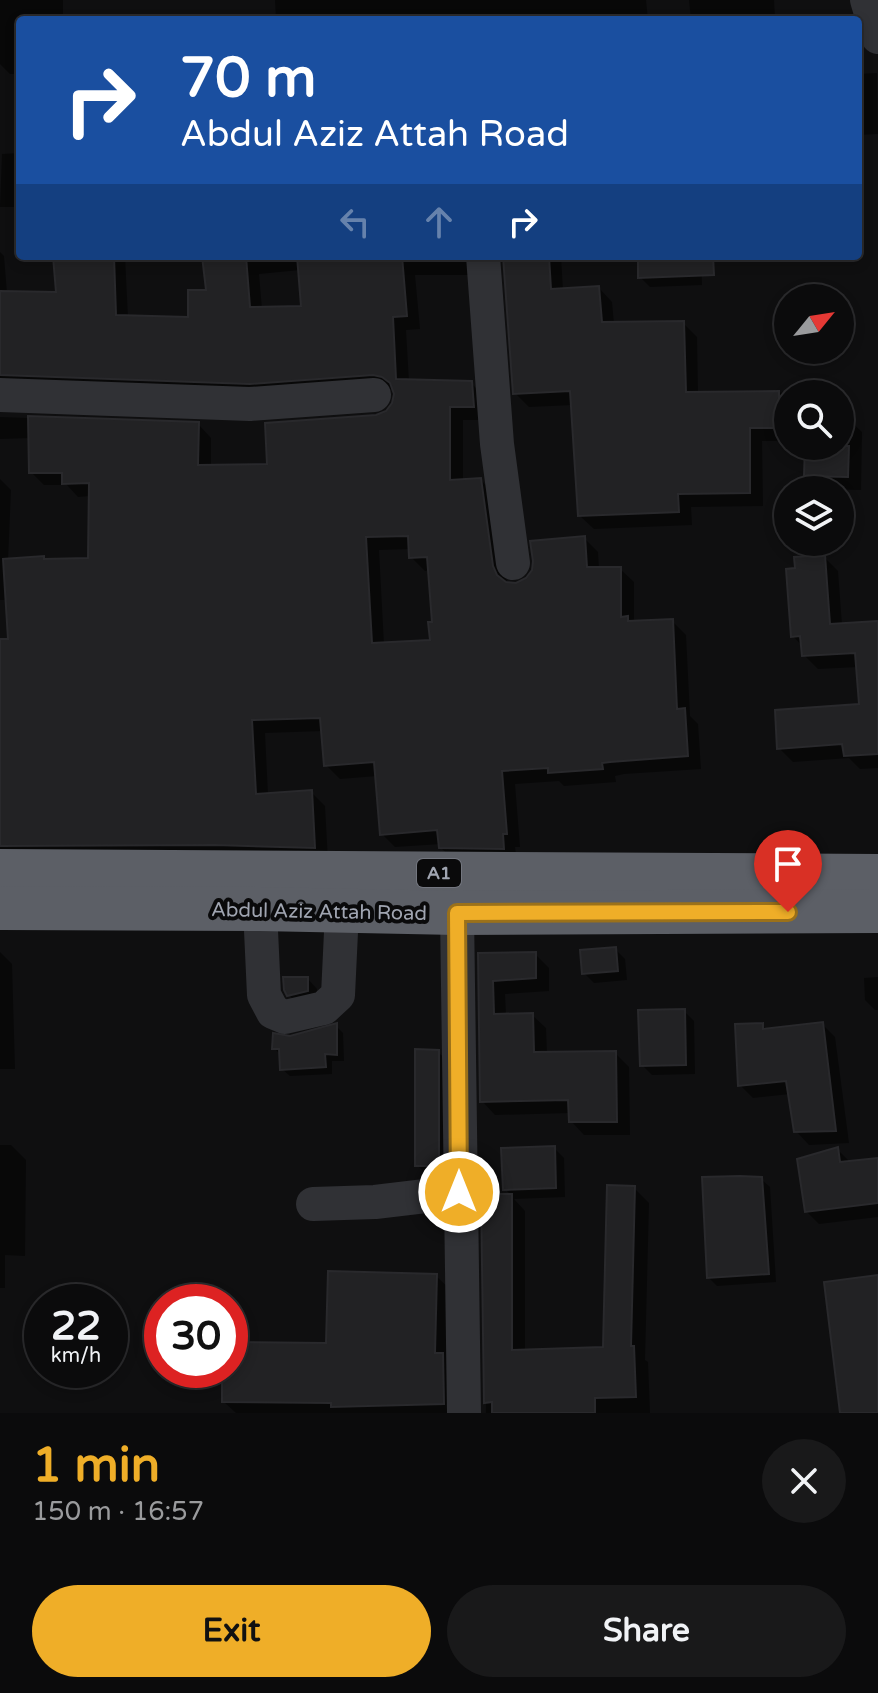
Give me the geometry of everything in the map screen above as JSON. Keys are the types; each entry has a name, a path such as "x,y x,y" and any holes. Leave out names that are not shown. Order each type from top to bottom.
{"highway":[{"name":"Abdul Aziz Attah Road","path":"0,871 878,876"},
{"name":"Abdul Aziz Attah Road","path":"0,908 457,913 878,911"}],"street":[{"path":"867,0 878,37"},
{"path":"483,260 497,444 513,563"},
{"path":"0,395 250,404 374,395"},
{"path":"260,909 264,995 273,1012 285,1017 324,1008 338,995 342,911"},
{"path":"457,913 464,1413"},
{"path":"313,1204 375,1202 459,1192"}],"building":[{"path":"53,260 114,260 116,315 188,317 188,290 206,290 202,260 246,260 250,307 301,306 297,260 402,260 407,316 393,317 396,379 472,381 474,407 450,407 450,480 481,478 493,566 497,575 506,582 516,583 526,578 532,570 533,561 530,541 585,536 587,567 621,567 621,617 628,616 628,621 673,619 677,709 685,708 688,756 602,763 603,769 548,773 548,768 502,771 507,834 503,834 504,849 439,848 437,830 380,835 374,762 324,766 320,718 252,720 256,794 312,790 315,848 0,846 0,639 8,639 3,559 44,556 44,559 88,558 89,483 62,484 62,473 29,473 28,416 199,422 198,465 267,464 265,423 376,415 386,411 394,394 390,383 373,375 250,384 0,375 0,291 56,292","holes":["408,536 409,558 427,557 432,622 428,622 430,640 372,643 366,537"]},
{"path":"503,260 549,260 551,289 599,286 602,322 684,321 686,392 774,391 774,428 750,428 750,493 678,494 679,512 578,516 570,391 513,394"},
{"path":"638,260 713,260 714,275 638,278"},
{"path":"805,460 849,460 848,476 804,476"},
{"path":"825,556 830,624 878,621 878,754 844,756 842,744 777,749 775,710 859,704 855,653 802,656 800,636 791,637 786,569 795,568 794,557"},
{"path":"616,947 618,971 582,974 580,950"},
{"path":"536,952 536,978 493,981 494,1014 533,1013 534,1052 616,1051 617,1122 569,1122 568,1100 480,1102 478,953"},
{"path":"283,977 308,977 308,991 287,996"},
{"path":"685,1009 686,1065 640,1066 638,1010"},
{"path":"823,1022 836,1131 794,1132 786,1081 738,1086 735,1024 763,1023 763,1029"},
{"path":"337,1023 337,1055 325,1054 326,1067 280,1070 279,1049 272,1049 273,1033 290,1036"},
{"path":"415,1049 439,1050 439,1166 415,1166"},
{"path":"555,1146 556,1188 503,1190 501,1148"},
{"path":"838,1147 840,1162 878,1158 878,1203 805,1212 797,1159"},
{"path":"702,1177 762,1177 769,1274 707,1278"},
{"path":"607,1185 635,1186 631,1346 634,1346 636,1397 595,1398 595,1413 492,1413 492,1402 484,1403 481,1194 512,1194 512,1350 603,1347"},
{"path":"328,1271 437,1274 435,1353 443,1353 444,1404 331,1407 331,1403 222,1402 222,1388 248,1388 248,1342 326,1343"},
{"path":"878,1275 878,1413 840,1413 824,1282"}],"route":[{"path":"459,1192 457,913 788,912"}]}
